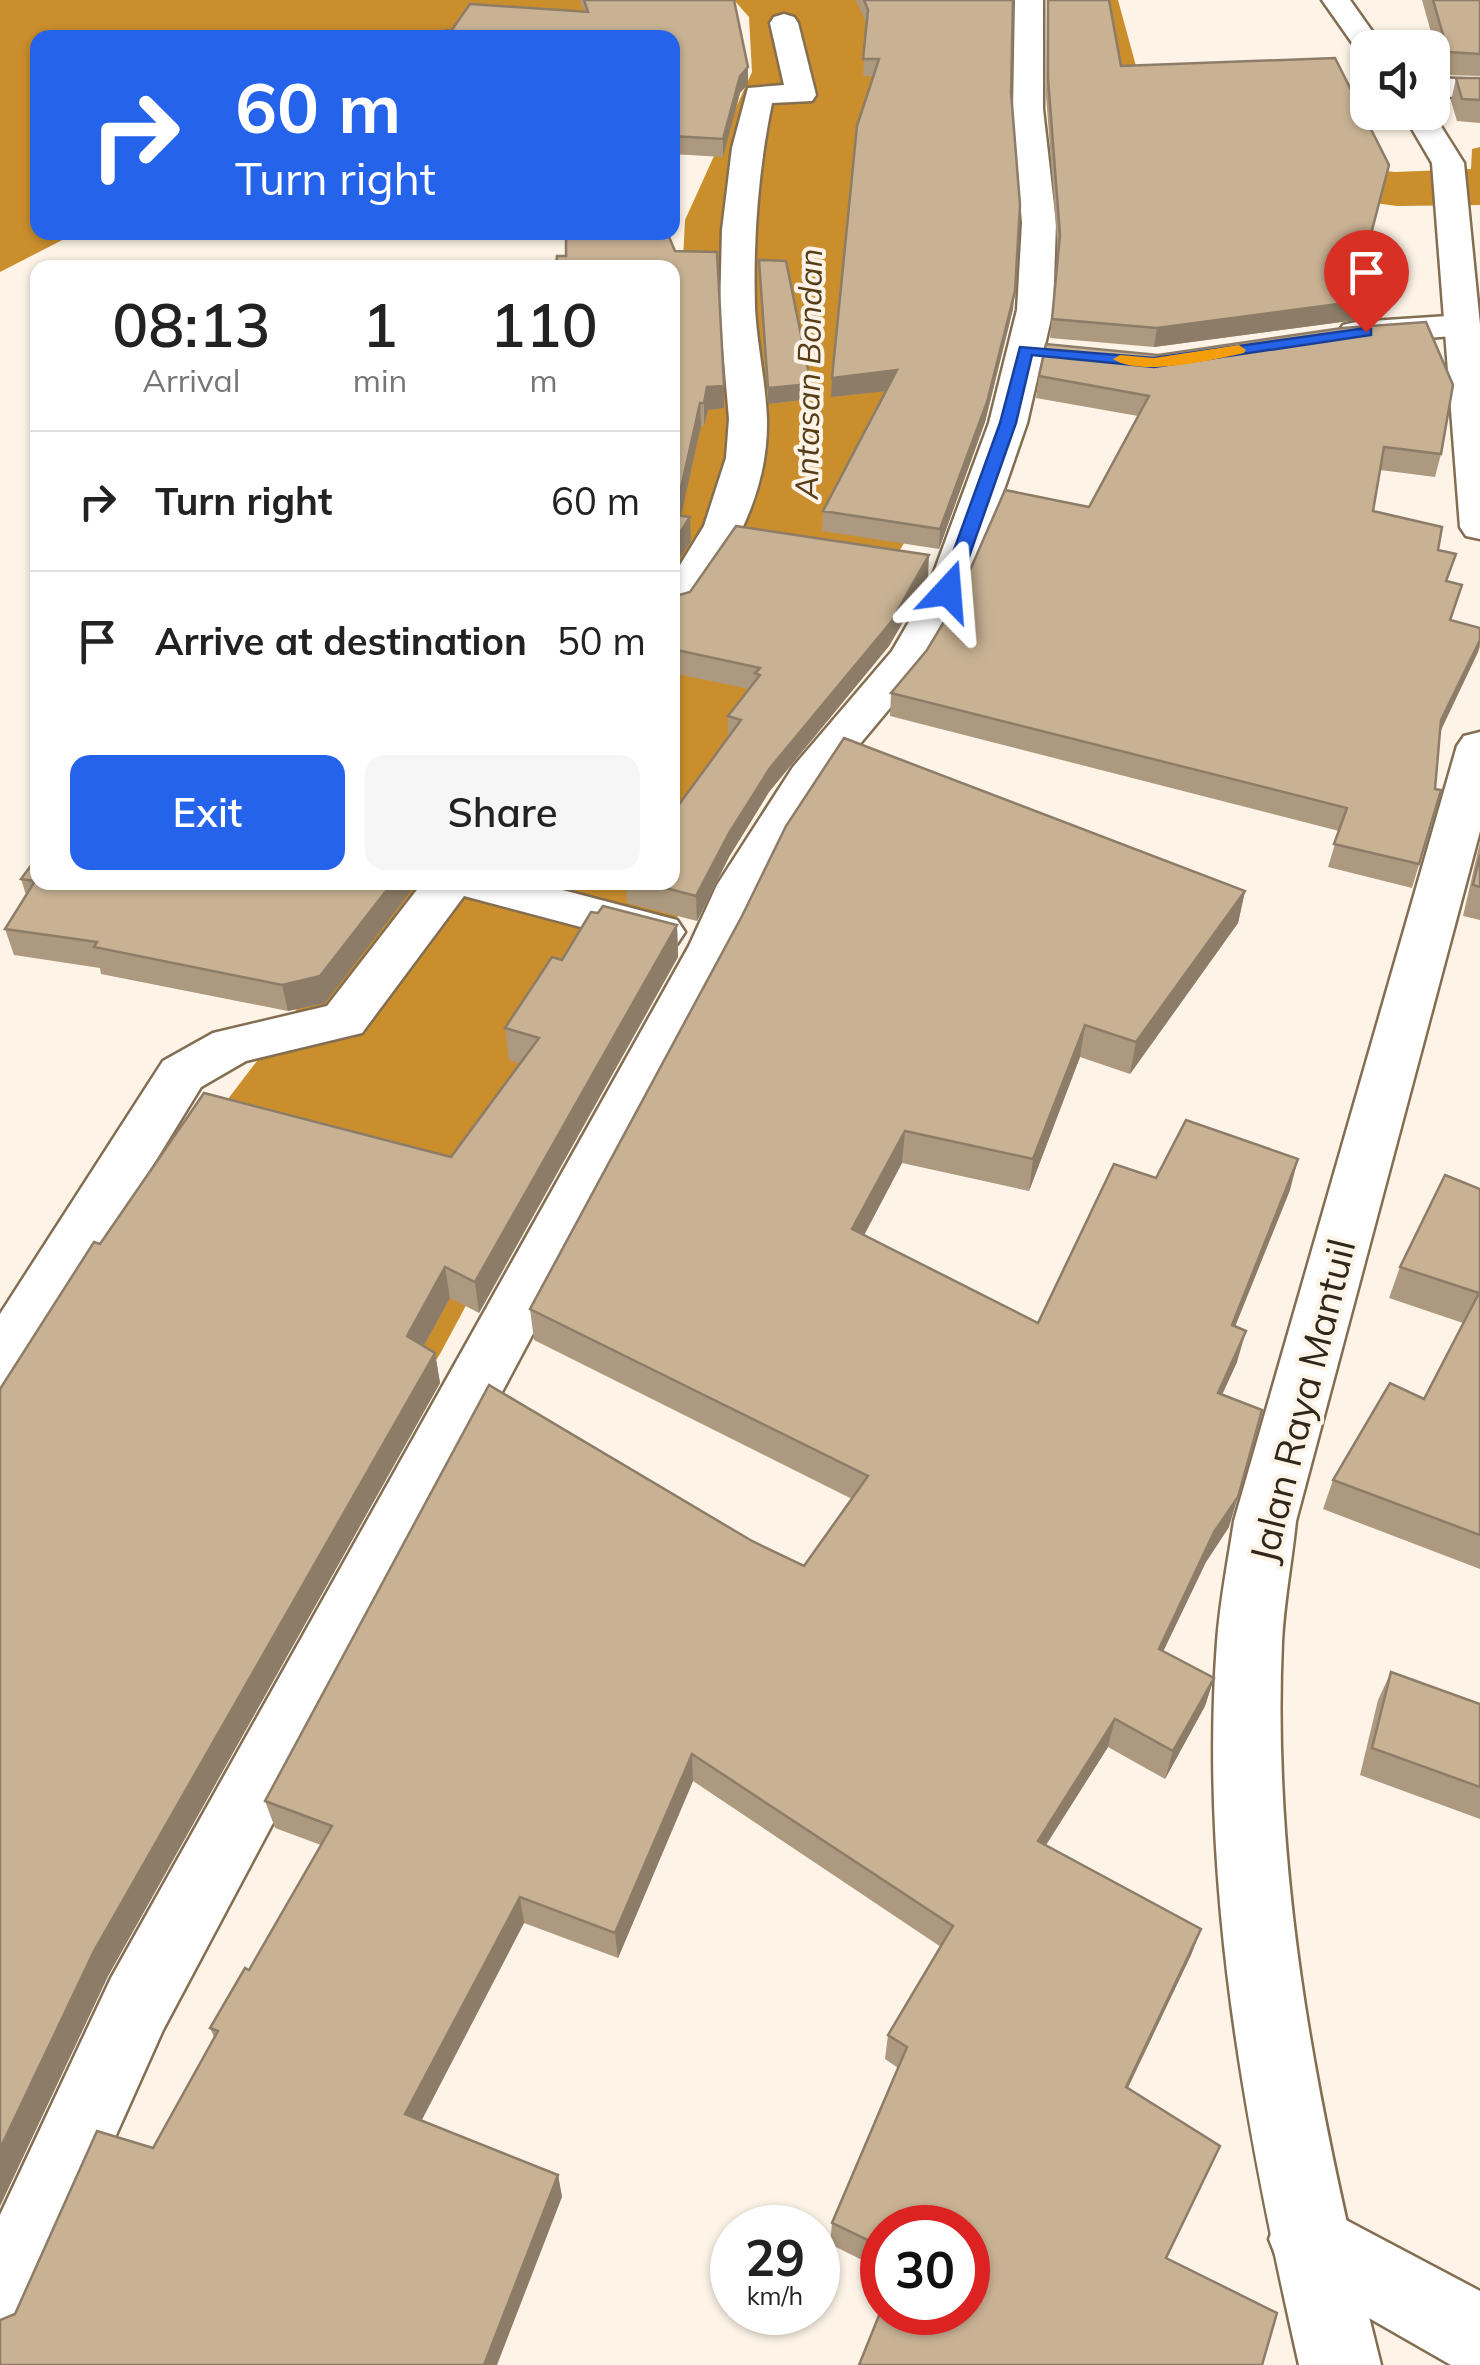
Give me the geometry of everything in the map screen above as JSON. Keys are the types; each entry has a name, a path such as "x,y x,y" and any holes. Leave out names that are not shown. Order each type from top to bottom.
{"street":[{"path":"0,2304 138,2004 714,946 741,885 816,767 910,657 948,591 937,564 1044,352 1035,310 1039,223 1028,109 1028,0"},
{"path":"1336,0 1357,30"},
{"path":"680,597 740,534 748,432 738,310 743,162 759,94 800,94 784,23"},
{"path":"1450,87 1480,89"},
{"path":"1427,130 1448,163 1462,326 1476,421 1480,527"},
{"path":"1318,338 1462,326"},
{"name":"Jalan Raya Mantuil","path":"1340,2365 1308,2239 1262,1970 1250,1791 1249,1653 1266,1521 1480,746"},
{"path":"0,1363 182,1074 232,1046 344,1020 443,890"},
{"path":"500,890 714,946"},
{"path":"1308,2239 1480,2336"}],"water":[{"path":"0,0 685,0 565,30 30,30 30,240 62,240 0,272"},
{"name":"Antasan Bondan","path":"734,0 956,0 909,535 652,959 440,1354 97,1889 173,1171 388,890 680,890 680,319 685,220 752,72 749,17"},
{"path":"1052,0 1118,0 1136,66 1302,161 1395,172 1471,169 1472,149 1480,147 1480,205 1397,206 1232,184"}],"building":[{"path":"584,0 734,0 748,67 740,76 723,139 680,136 680,30 452,30 470,4 588,12"},
{"path":"864,0 1013,0 1011,92 1020,205 1015,291 987,402 940,529 823,511 897,370 832,378 857,126 879,59 863,59 868,10"},
{"path":"1048,0 1109,0 1121,66 1335,58 1350,88 1350,130 1371,130 1389,165 1359,280 1383,298 1157,328 1052,319 1060,235 1048,78"},
{"path":"1433,0 1480,0 1480,54 1450,52 1450,30 1442,30"},
{"path":"1456,78 1480,78 1480,100 1462,99"},
{"path":"566,240 670,240 675,251 717,252 724,386 707,387 704,403 700,403 680,493 680,260 557,260 557,256 566,256"},
{"path":"759,260 786,261 811,384 768,388"},
{"path":"1426,322 1453,385 1441,454 1384,447 1373,511 1442,527 1438,550 1456,554 1446,581 1462,585 1450,620 1480,628 1480,640 1441,720 1435,789 1441,790 1419,864 1334,844 1347,808 891,693 927,650 957,600 1005,490 1089,507 1149,396 1039,376 1046,344 1158,355 1342,328"},
{"path":"680,516 690,517 680,533"},
{"path":"736,526 929,555 891,622 770,768 696,896 673,890 680,890 680,803 741,720 728,716 760,675 755,673 760,668 680,651 680,595 690,592"},
{"path":"844,738 1245,891 1136,1042 1085,1025 1033,1159 905,1131 852,1229 1038,1323 1114,1164 1156,1178 1186,1120 1298,1159 1232,1325 1246,1331 1218,1393 1262,1410 1238,1497 1214,1532 1159,1649 1214,1678 1173,1751 1115,1719 1038,1841 1201,1929 1126,2087 1220,2146 1166,2258 1277,2313 1262,2365 859,2365 871,2335 990,2335 990,2205 860,2205 860,2236 840,2227 840,2205 907,2047 888,2035 953,1926 692,1754 615,1933 520,1897 405,2114 558,2175 484,2365 0,2365 0,2320 15,2314 97,2131 153,2148 218,2031 210,2028 245,1968 249,1970 332,1826 265,1801 489,1385 752,1541 804,1566 868,1476 530,1309 742,916 786,826"},
{"path":"1480,855 1480,887 1473,885"},
{"path":"30,889 387,890 320,976 282,985 94,947 97,942 5,929"},
{"path":"603,906 677,925 475,1282 445,1267 407,1336 435,1353 94,1951 0,2149 0,1389 94,1242 100,1244 204,1093 451,1157 539,1038 505,1028 552,957 562,960 591,912 598,913"},
{"path":"1445,1175 1480,1189 1480,1535 1333,1480 1390,1383 1424,1399 1479,1293 1400,1267"},
{"path":"1391,1672 1480,1704 1480,1787 1372,1748"}],"slow traffic":[{"path":"1120,359 1154,362 1239,350"}],"route":[{"path":"948,591 1008,423 1025,350 1154,362 1366,332"}]}
